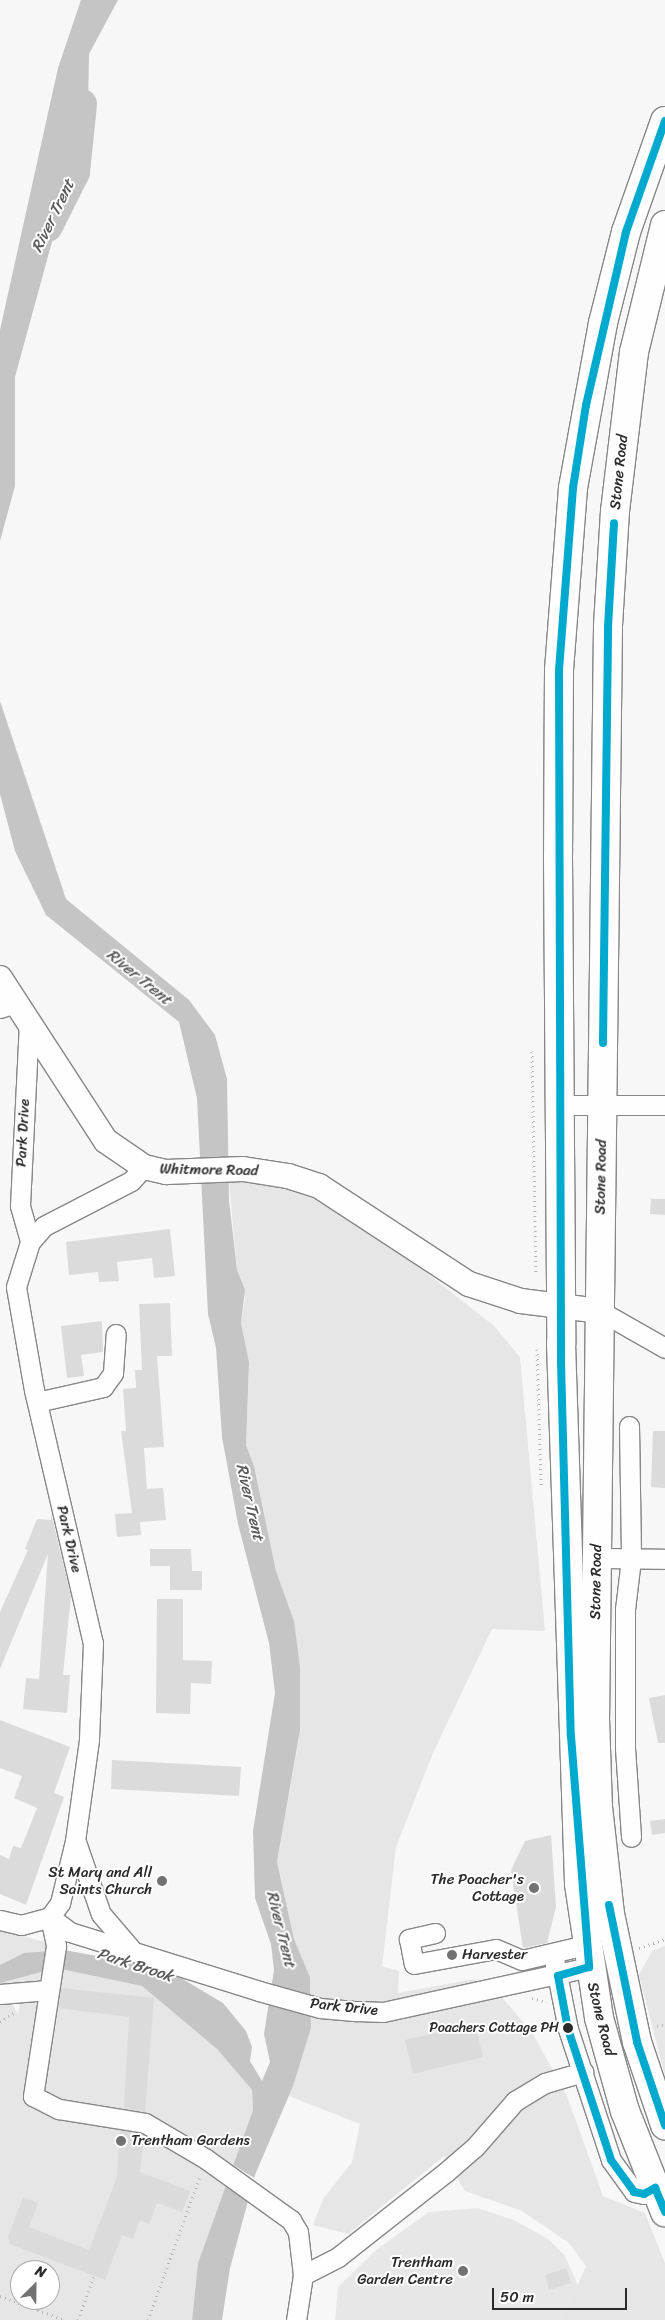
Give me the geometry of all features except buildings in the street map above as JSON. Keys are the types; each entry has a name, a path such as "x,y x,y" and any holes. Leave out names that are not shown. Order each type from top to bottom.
{"highway":[{"name":"Stone Road","path":"660,2200 625,2111 587,1956 571,1736 562,1304 560,670 573,488 607,305 626,232 665,121"},
{"name":"Stone Road","path":"665,226 634,352 615,511 608,627 597,1558 598,1807 610,1914 637,2042 665,2125"}],"main road":[{"name":"Whitmore Road","path":"0,978 8,1005 29,1022 106,1141 144,1167 194,1172 243,1169 319,1186 469,1284 521,1301 562,1304 600,1311"}],"street":[{"name":"Park Drive","path":"29,1022 20,1206 30,1242"},
{"path":"561,1105 665,1105"},
{"name":"Park Drive","path":"144,1167 131,1181 44,1226 30,1242 16,1287 36,1402 93,1643 89,1740 76,1841 60,1903 50,1918 70,1932 133,1950 259,1992 320,2008 383,2012 558,1976 587,1956"},
{"path":"600,1311 665,1348"},
{"path":"36,1402 103,1387 113,1373 116,1334"},
{"path":"629,1426 627,1516 631,1559 624,1609 624,1748 631,1837"},
{"path":"597,1558 665,1558"},
{"name":"Park Drive","path":"76,1841 100,1914 133,1950"},
{"path":"0,1920 20,1925 50,1918 56,1946 31,2089 38,2102 145,2123 266,2199 298,2232 303,2275 296,2320"},
{"path":"435,1933 409,1939 414,1964 496,1949 522,1960 553,1954 587,1956"},
{"path":"553,1954 583,2072 610,2160 622,2179 634,2192 660,2200"},
{"path":"0,1994 49,1987"},
{"path":"303,2275 338,2257 446,2172 475,2147 514,2101 545,2083 583,2072"}],"path":[{"path":"0,2022 17,2012"},
{"path":"148,2320 193,2196"},
{"path":"78,2320 94,2276"},
{"path":"0,2296 65,2320"}],"shaded area":[{"path":"229,1181 278,1186 315,1198 413,1262 494,1326 520,1357 545,1631 492,1629 433,1753 396,1847 382,1966 399,1971 398,1993 474,1979 501,1996 533,2034 567,2096 603,2196 645,2213 665,2263 665,2320 562,2320 586,2266 569,2243 522,2211 465,2191 444,2156 348,2234 313,2225 323,2199 352,2162 360,2124 289,2096 311,2028 310,1977 294,1939 277,1862 299,1739 294,1621 276,1571 254,1466 246,1445 249,1362 241,1323 245,1299 237,1270"},
{"name":"Trentham Gardens","path":"0,1929 54,1945 45,1990 9,1997 18,2015 21,1995 51,1992 56,1968 142,1986 217,2049 252,2090 253,2110 198,2263 192,2320 0,2320"},
{"path":"665,1946 665,2076 639,1975 652,1951"},
{"name":"Trentham Garden Centre","path":"478,2208 514,2220 548,2239 565,2256 578,2286 562,2320 335,2320 338,2287 376,2250 429,2212"}],"water":[{"path":"81,0 118,0 89,54 88,110 15,377 15,486 0,541 0,330 58,68"},
{"name":"Park Brook","path":"0,701 66,899 189,1000 215,1035 227,1079 229,1200 237,1270 245,1290 241,1323 249,1362 246,1445 254,1466 276,1571 294,1621 300,1667 300,1730 277,1862 294,1939 310,1977 311,2028 293,2086 255,2175 230,2268 222,2320 192,2320 198,2263 253,2110 252,2090 217,2049 142,1986 56,1968 0,1983 0,1965 24,1953 64,1950 130,1962 181,1978 223,2003 246,2031 252,2047 250,2061 262,2081 270,2062 264,2034 274,1970 271,1944 255,1898 253,1831 275,1693 269,1643 238,1524 222,1437 216,1348 208,1314 197,1098 179,1022 46,915 15,851 0,794"}],"pier":[{"path":"230,2163 256,2179 250,2202 221,2184"}],"waterway":[{"name":"River Trent","path":"47,226 74,172 81,104"}],"transit line":[{"path":"665,121 626,232 586,405 573,488 559,670 561,1362 571,1736 589,1967 558,1976 568,2029 611,2160 634,2192 644,2194 655,2188 665,2212"},
{"path":"603,1043 608,627 614,523"},
{"path":"609,1905 637,2042 665,2125"}],"place":[{"name":"St Mary and All Saints Church","path":"162,1881"},
{"name":"The Poacher's Cottage","path":"534,1888"},
{"name":"Harvester","path":"452,1955"},
{"name":"Poachers Cottage PH","path":"568,2028"},
{"name":"Trentham Gardens","path":"121,2141"},
{"name":"Trentham Garden Centre","path":"463,2271"}]}
